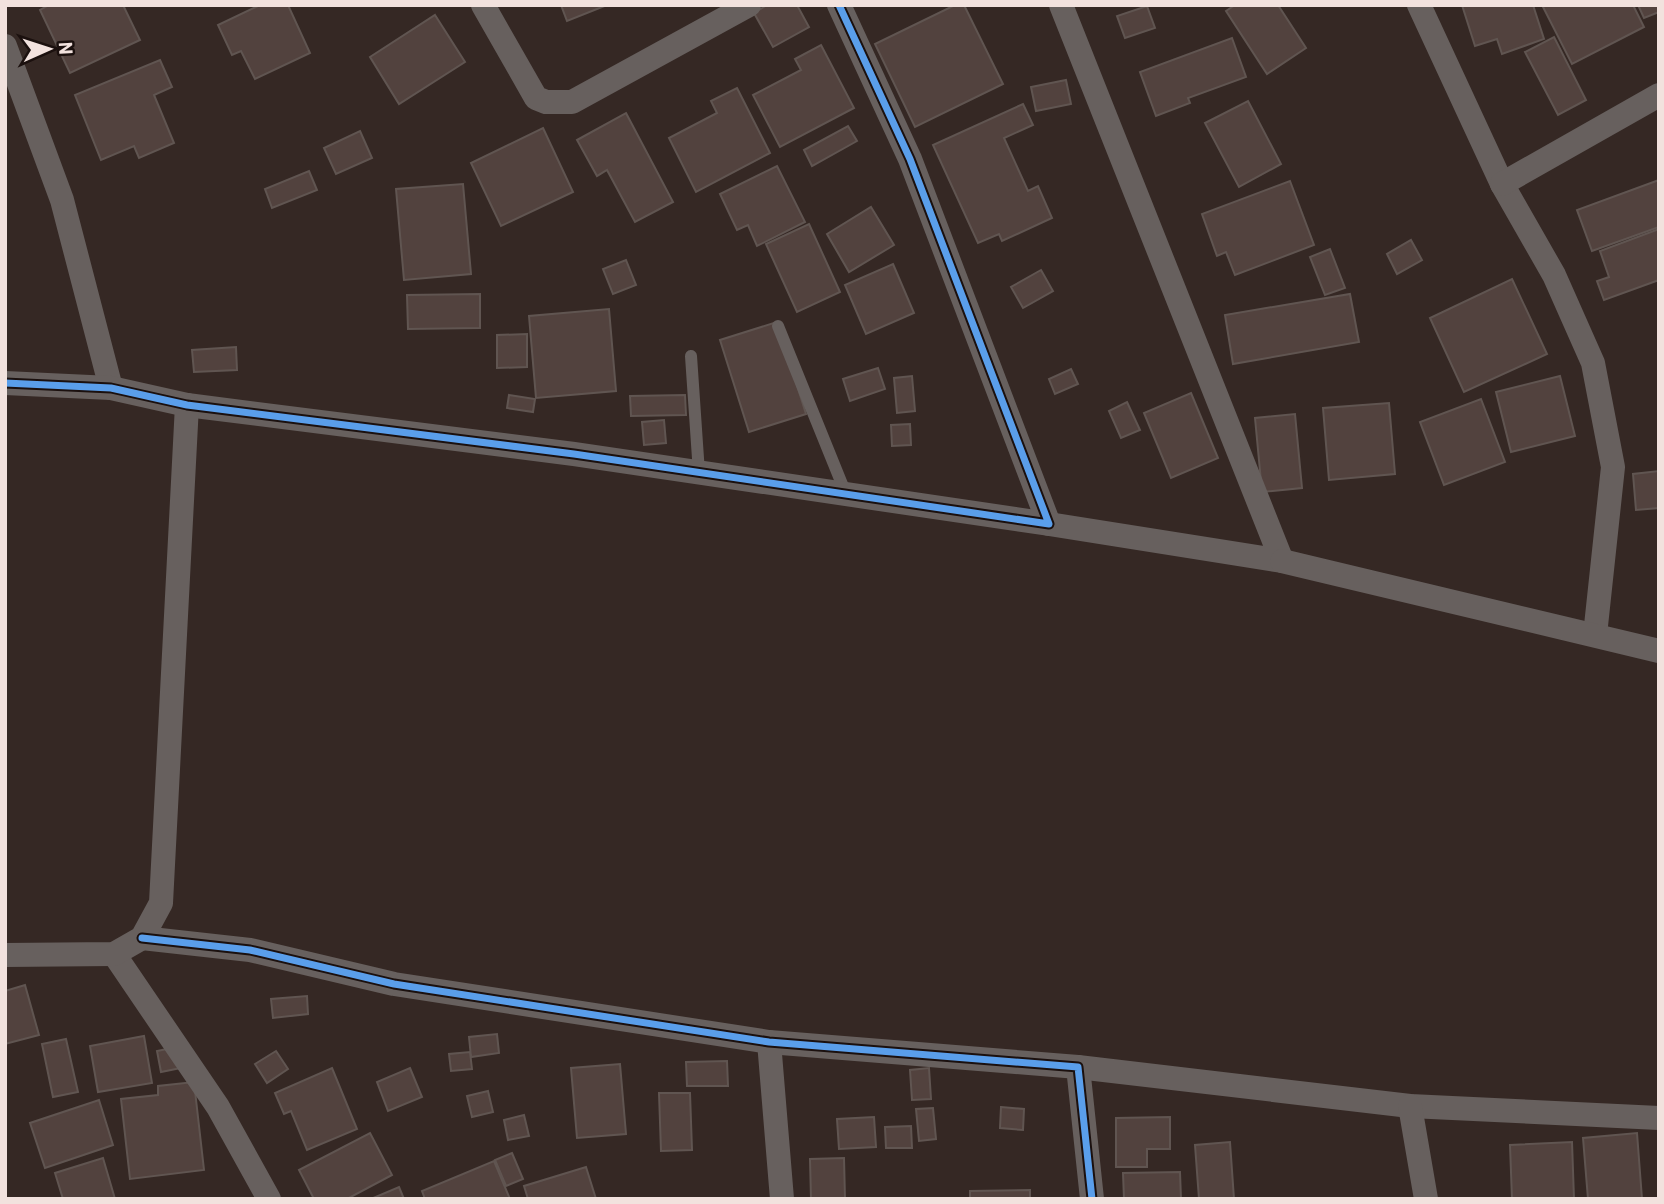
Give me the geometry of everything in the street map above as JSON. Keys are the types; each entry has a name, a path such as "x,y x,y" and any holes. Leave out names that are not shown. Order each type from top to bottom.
{"street":[{"path":"483,5 536,98 559,103 572,102 749,5"},
{"path":"839,5 910,159 1049,524"},
{"path":"1061,5 1282,561"},
{"path":"1419,5 1502,184 1554,275 1593,363 1613,467 1595,635"},
{"path":"5,46 62,200 111,387"},
{"path":"1502,184 1659,95"},
{"path":"5,383 111,387 187,405 574,454 1282,561 1659,651"},
{"path":"5,955 114,954 142,938 161,903 187,405"},
{"path":"142,938 250,950 394,984 769,1042 1078,1067 1410,1106 1659,1118"},
{"path":"114,954 218,1107 269,1199"},
{"path":"769,1042 782,1199"},
{"path":"1078,1067 1092,1199"},
{"path":"1410,1106 1426,1199"}],"lane":[{"path":"778,326 846,495"},
{"path":"691,356 699,473"}],"building":[{"path":"49,5 123,5 140,40 70,73 40,10"},
{"path":"260,5 288,5 310,53 255,79 241,51 232,55 218,25"},
{"path":"561,5 607,5 567,21"},
{"path":"767,5 797,5 809,27 773,47 754,13"},
{"path":"955,5 964,5 1003,84 915,127 875,44"},
{"path":"1235,5 1278,5 1306,48 1267,74 1226,11"},
{"path":"1462,5 1533,5 1544,39 1502,54 1497,39 1475,46"},
{"path":"1542,5 1633,5 1644,27 1572,64"},
{"path":"1638,5 1659,5 1659,12 1644,18"},
{"path":"1147,6 1155,28 1125,38 1117,16"},
{"path":"435,15 465,62 399,104 370,57"},
{"path":"1554,37 1586,100 1558,115 1525,52"},
{"path":"1232,38 1246,77 1188,98 1190,103 1156,116 1140,72"},
{"path":"821,45 854,108 780,147 753,95 801,70 795,59"},
{"path":"160,60 172,87 154,95 174,143 139,158 134,146 101,160 75,95"},
{"path":"1066,80 1071,104 1036,111 1031,87"},
{"path":"737,88 770,153 696,192 669,138 717,113 711,101"},
{"path":"1248,101 1281,164 1239,187 1205,123"},
{"path":"1023,104 1033,125 1004,138 1028,191 1038,186 1052,218 1002,241 999,234 978,243 933,145"},
{"path":"626,113 673,202 635,222 607,170 597,176 577,140"},
{"path":"848,126 857,141 812,166 804,150"},
{"path":"543,128 573,192 501,226 471,163"},
{"path":"360,131 372,158 336,174 324,148"},
{"path":"777,166 805,222 757,246 748,225 737,230 720,194"},
{"path":"309,171 317,190 272,208 265,189"},
{"path":"1659,180 1659,227 1592,251 1577,210"},
{"path":"1290,181 1314,245 1235,275 1226,252 1217,256 1202,214"},
{"path":"463,184 471,274 404,280 396,189"},
{"path":"871,207 894,245 849,272 827,234"},
{"path":"809,224 840,292 797,312 766,244"},
{"path":"1659,229 1659,280 1604,300 1597,281 1609,277 1600,251"},
{"path":"1411,240 1422,260 1397,274 1387,254"},
{"path":"1330,249 1345,288 1325,295 1310,257"},
{"path":"626,260 636,285 613,294 603,269"},
{"path":"893,264 914,313 866,334 845,285"},
{"path":"1041,270 1053,291 1023,308 1011,287"},
{"path":"1512,279 1547,354 1464,392 1430,318"},
{"path":"480,294 480,328 408,329 407,295"},
{"path":"1350,294 1359,342 1233,364 1225,315"},
{"path":"609,309 616,391 536,398 529,316"},
{"path":"777,322 806,414 749,432 720,340"},
{"path":"527,334 527,367 497,368 497,335"},
{"path":"236,347 237,370 194,372 192,350"},
{"path":"878,368 885,389 850,401 843,379"},
{"path":"1071,369 1078,384 1055,394 1049,379"},
{"path":"912,376 915,411 897,413 894,378"},
{"path":"1560,376 1575,436 1511,452 1496,392"},
{"path":"1191,393 1218,458 1171,478 1144,413"},
{"path":"509,395 535,399 533,412 507,408"},
{"path":"685,395 686,415 631,416 630,396"},
{"path":"1481,399 1505,462 1444,485 1420,422"},
{"path":"1127,402 1140,430 1121,438 1109,411"},
{"path":"1389,403 1395,474 1329,480 1323,408"},
{"path":"1295,414 1302,488 1262,492 1255,418"},
{"path":"664,420 666,443 644,445 642,422"},
{"path":"910,424 911,445 892,446 891,425"},
{"path":"1659,471 1659,508 1636,510 1633,474"},
{"path":"25,985 39,1035 5,1044 5,991"},
{"path":"307,996 308,1014 273,1018 271,999"},
{"path":"497,1034 499,1053 471,1057 469,1037"},
{"path":"144,1036 152,1083 98,1092 90,1046"},
{"path":"66,1039 78,1092 53,1097 42,1044"},
{"path":"177,1047 181,1068 161,1072 157,1051"},
{"path":"276,1051 288,1069 267,1083 255,1064"},
{"path":"470,1052 472,1069 451,1071 449,1054"},
{"path":"727,1061 728,1086 687,1086 686,1062"},
{"path":"620,1064 626,1134 577,1138 571,1068"},
{"path":"332,1068 357,1129 307,1150 291,1111 284,1114 275,1093"},
{"path":"410,1068 422,1097 388,1111 377,1082"},
{"path":"929,1068 931,1099 912,1100 910,1070"},
{"path":"194,1082 204,1170 130,1179 121,1099 158,1095 158,1086"},
{"path":"488,1091 493,1112 472,1117 467,1096"},
{"path":"659,1093 690,1093 692,1150 661,1151"},
{"path":"99,1100 113,1145 45,1168 30,1123"},
{"path":"1001,1107 1024,1109 1023,1130 1000,1128"},
{"path":"933,1108 936,1139 919,1141 916,1109"},
{"path":"524,1115 529,1136 508,1140 504,1120"},
{"path":"874,1117 876,1147 839,1149 837,1119"},
{"path":"1170,1117 1170,1149 1147,1149 1147,1167 1116,1167 1116,1118"},
{"path":"911,1126 912,1148 886,1148 885,1127"},
{"path":"370,1133 392,1175 347,1199 314,1199 299,1170"},
{"path":"1637,1133 1642,1199 1588,1199 1583,1138"},
{"path":"1230,1142 1234,1199 1199,1199 1195,1145"},
{"path":"1572,1142 1574,1199 1512,1199 1510,1145"},
{"path":"512,1153 523,1179 506,1186 495,1160"},
{"path":"103,1158 115,1199 63,1199 55,1173"},
{"path":"844,1158 845,1199 811,1199 810,1159"},
{"path":"494,1161 510,1199 425,1199 422,1191"},
{"path":"586,1167 596,1199 528,1199 524,1186"},
{"path":"1180,1172 1181,1199 1124,1199 1123,1173"},
{"path":"399,1187 404,1199 371,1199"},
{"path":"1030,1190 1030,1199 970,1199 970,1191"}],"cycle path":[{"path":"5,383 111,388 187,405 574,454 1049,524 910,159 839,5"},
{"path":"142,938 250,950 394,984 769,1042 1078,1067 1092,1199"}]}
